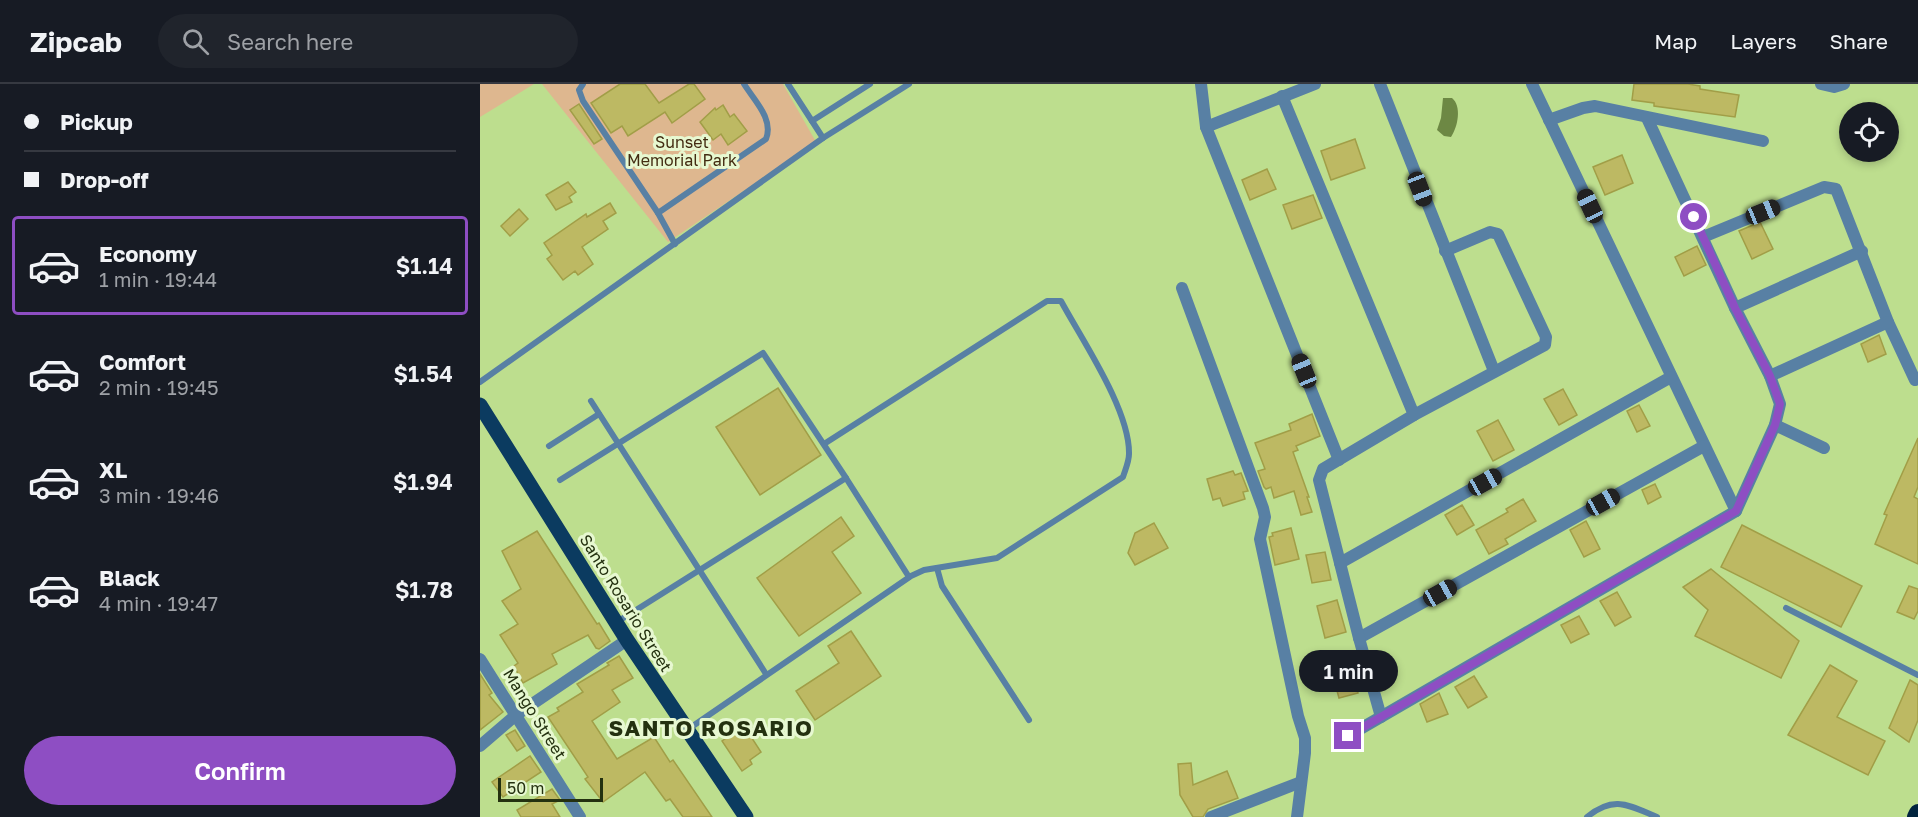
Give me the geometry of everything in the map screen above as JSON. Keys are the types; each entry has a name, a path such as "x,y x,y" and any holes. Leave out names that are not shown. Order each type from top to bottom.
{"main road":[{"name":"Santo Rosario Street","path":"480,405 627,640 746,817"}],"street":[{"path":"1201,84 1206,127 1339,460"},
{"path":"1206,127 1315,84"},
{"path":"1380,84 1494,371"},
{"path":"1532,84 1736,511"},
{"path":"1821,84 1834,87 1844,84"},
{"path":"1282,96 1414,415"},
{"path":"1549,120 1582,108 1595,106 1763,141"},
{"path":"1348,736 1736,511 1775,425 1780,404 1770,376 1735,308 1647,118"},
{"path":"1703,237 1824,187 1836,189 1888,322 1915,380"},
{"path":"1381,717 1319,480 1323,469 1414,415 1545,345 1546,337 1498,234 1490,232 1445,251"},
{"path":"1735,308 1862,252"},
{"path":"1182,288 1265,517 1260,539 1295,705 1305,738 1297,817"},
{"path":"1770,376 1888,322"},
{"path":"1340,563 1671,377"},
{"path":"1775,425 1824,448"},
{"path":"1359,638 1704,446"},
{"path":"480,746 516,715 627,640"},
{"name":"Mango Street","path":"480,659 580,817"},
{"path":"1211,817 1301,782"}],"lane":[{"path":"583,84 579,90 583,101 658,213 675,244"},
{"path":"658,213 766,139 769,128 768,120 744,84"},
{"path":"788,84 824,138"},
{"path":"812,121 870,84"},
{"path":"480,382 824,138 909,84"},
{"path":"687,730 909,577 924,570 998,558 1123,477 1129,447 1117,404 1060,301 1047,301 824,444"},
{"path":"560,480 763,353 909,577"},
{"path":"591,401 766,674"},
{"path":"549,446 599,414"},
{"path":"617,622 846,478"},
{"path":"937,568 942,586 1029,720"},
{"path":"1786,608 1918,675"},
{"path":"1587,817 1600,807 1614,804 1627,805 1657,817"}],"green space":[{"path":"480,84 534,84 480,117"},
{"name":"Sunset Memorial Park","path":"542,84 783,84 816,142 668,242"}],"shaded area":[{"path":"1443,98 1452,98 1457,106 1456,128 1451,137 1444,136 1437,130"}],"building":[{"path":"620,84 645,84 659,103 689,84 694,84 705,99 672,123 665,112 628,136 622,126 611,133 591,103"},
{"path":"1634,84 1688,84 1700,86 1700,89 1739,95 1735,117 1654,106 1654,103 1632,100"},
{"path":"579,104 602,139 594,144 570,110"},
{"path":"723,105 730,117 734,114 747,131 728,145 721,134 713,140 700,122 715,108 716,110"},
{"path":"1355,139 1365,168 1331,180 1321,151"},
{"path":"1622,155 1633,183 1605,195 1593,167"},
{"path":"1267,169 1276,189 1250,200 1242,180"},
{"path":"568,182 576,192 569,197 572,202 556,210 546,195"},
{"path":"1313,195 1322,218 1292,229 1283,205"},
{"path":"610,203 616,213 603,221 608,229 582,247 593,264 578,275 575,271 563,280 547,259 552,255 544,243 586,214 587,217"},
{"path":"519,209 528,219 510,236 501,226"},
{"path":"1760,222 1773,249 1752,259 1739,231"},
{"path":"1697,246 1706,265 1684,276 1675,257"},
{"path":"1879,335 1886,354 1868,362 1861,344"},
{"path":"778,388 821,455 760,495 716,427"},
{"path":"1563,389 1577,415 1559,425 1544,399"},
{"path":"1639,405 1650,426 1637,432 1627,411"},
{"path":"1312,414 1320,436 1296,446 1298,450 1293,452 1312,512 1301,515 1294,491 1274,498 1271,487 1266,489 1264,487 1258,471 1265,469 1255,443 1291,430 1289,424"},
{"path":"1498,420 1514,450 1493,461 1477,431"},
{"path":"1918,438 1918,487 1914,497 1918,499 1918,564 1875,544 1887,515 1884,514"},
{"path":"1233,471 1235,475 1241,473 1248,491 1243,492 1245,499 1223,506 1220,498 1213,500 1207,479"},
{"path":"1655,484 1661,497 1648,504 1642,490"},
{"path":"1523,499 1536,521 1505,539 1508,544 1489,554 1476,530 1508,512 1506,509"},
{"path":"1462,505 1474,525 1457,535 1445,515"},
{"path":"841,517 854,536 832,552 861,593 799,636 757,578"},
{"path":"1586,521 1600,549 1584,557 1570,530"},
{"path":"1154,523 1168,548 1135,565 1128,553 1135,533"},
{"path":"1742,525 1862,586 1841,627 1721,567"},
{"path":"1291,528 1299,559 1275,565 1269,537 1273,536 1272,533"},
{"path":"537,531 610,641 599,649 588,635 552,654 557,664 523,683 514,666 518,663 500,635 518,624 502,601 521,589 502,551"},
{"path":"1325,552 1331,580 1312,583 1306,555"},
{"path":"1711,569 1799,641 1781,678 1695,636 1708,610 1683,587"},
{"path":"1909,586 1918,589 1918,611 1914,619 1897,612"},
{"path":"1617,592 1631,617 1615,626 1600,601"},
{"path":"1337,600 1346,632 1325,638 1317,606"},
{"path":"1579,616 1589,634 1571,643 1561,625"},
{"path":"851,631 881,676 815,720 796,691 839,663 828,646"},
{"path":"619,656 633,678 612,690 620,702 592,721 617,759 654,737 670,762 673,760 712,817 683,817 670,799 666,801 645,772 603,802 585,779 588,777 548,717 559,711 557,708 583,692 577,684 609,665 607,663"},
{"path":"1349,656 1358,693 1339,698 1329,661"},
{"path":"1830,665 1857,681 1837,717 1885,741 1868,775 1788,735"},
{"path":"480,674 492,693 489,695 503,712 480,730"},
{"path":"1474,676 1487,697 1468,708 1455,687"},
{"path":"1910,680 1918,685 1918,720 1909,742 1889,728"},
{"path":"1439,693 1448,714 1427,722 1420,704"},
{"path":"744,726 761,752 750,760 752,764 742,771 722,741"},
{"path":"515,730 525,746 517,751 506,735"},
{"path":"530,756 541,772 503,797 492,782"},
{"path":"1191,763 1193,785 1227,771 1238,798 1208,809 1203,817 1193,817 1180,795 1178,764"},
{"path":"552,789 560,800 552,804 560,817 521,817 517,810"}],"district":[{"name":"SANTO ROSARIO","path":"711,728"}],"route":[{"path":"1348,736 1736,511 1775,425 1780,404 1770,376 1735,308 1694,217"}]}
